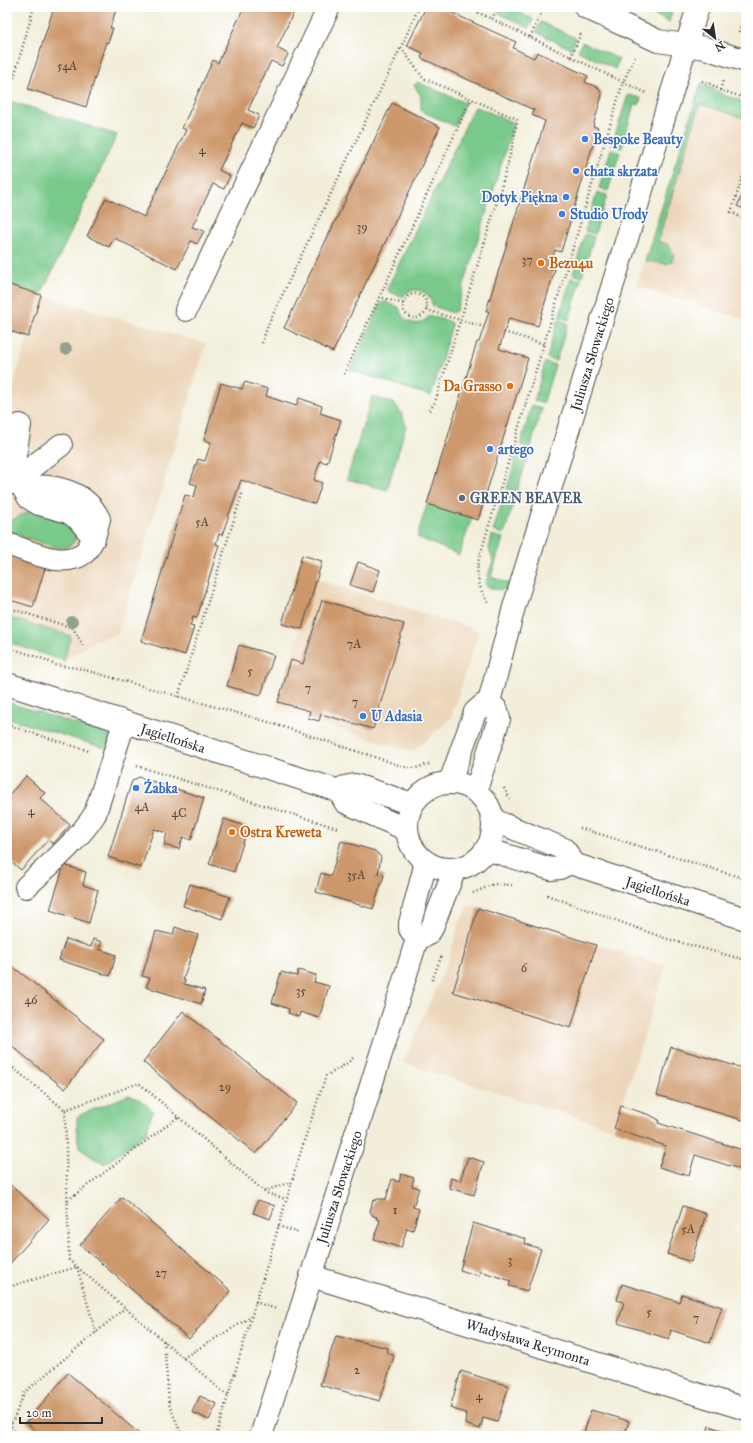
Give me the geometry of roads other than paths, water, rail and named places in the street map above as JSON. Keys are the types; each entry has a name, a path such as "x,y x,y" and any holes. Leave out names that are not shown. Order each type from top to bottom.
{"street":[{"path":"186,310 329,7"},
{"path":"585,7 658,41 705,48 746,61"},
{"name":"Juliusza Słowackiego","path":"489,702 514,607 698,7"},
{"path":"7,544 53,559 71,559 85,553 94,538 78,519 68,512 39,504 29,498 16,483 14,462 20,425"},
{"path":"16,483 61,445"},
{"name":"Jagiellońska","path":"7,684 124,723 340,791"},
{"path":"450,782 475,712 489,702 497,710 499,719 476,790"},
{"path":"26,887 60,855 88,825 95,814 124,723"},
{"path":"450,782 459,783 476,790 490,807 493,820 493,834 486,849 479,857 462,868 442,868 426,862 410,844 407,830 407,817 412,804 421,794 432,786 450,782"},
{"path":"407,830 345,802 340,791 344,787 355,785 412,804"},
{"path":"486,849 551,869 560,868 570,863 570,857 564,849 493,820"},
{"path":"426,862 410,923 410,929 417,939 426,936 431,930 455,869"},
{"name":"Jagiellońska","path":"570,863 746,919"},
{"name":"Juliusza Słowackiego","path":"261,1436 417,939"},
{"name":"Władysława Reymonta","path":"311,1276 746,1409"}],"place":[{"name":"Bespoke Beauty","path":"585,139"},
{"name":"chata skrzata","path":"576,171"},
{"name":"Dotyk Piękna","path":"566,197"},
{"name":"Studio Urody","path":"562,214"},
{"name":"Bezu4u","path":"541,263"},
{"name":"Da Grasso","path":"510,386"},
{"name":"artego","path":"490,449"},
{"name":"GREEN BEAVER","path":"462,498"},
{"name":"U Adasia","path":"363,716"},
{"name":"Żabka","path":"136,788"},
{"name":"Ostra Kreweta","path":"232,832"}]}
